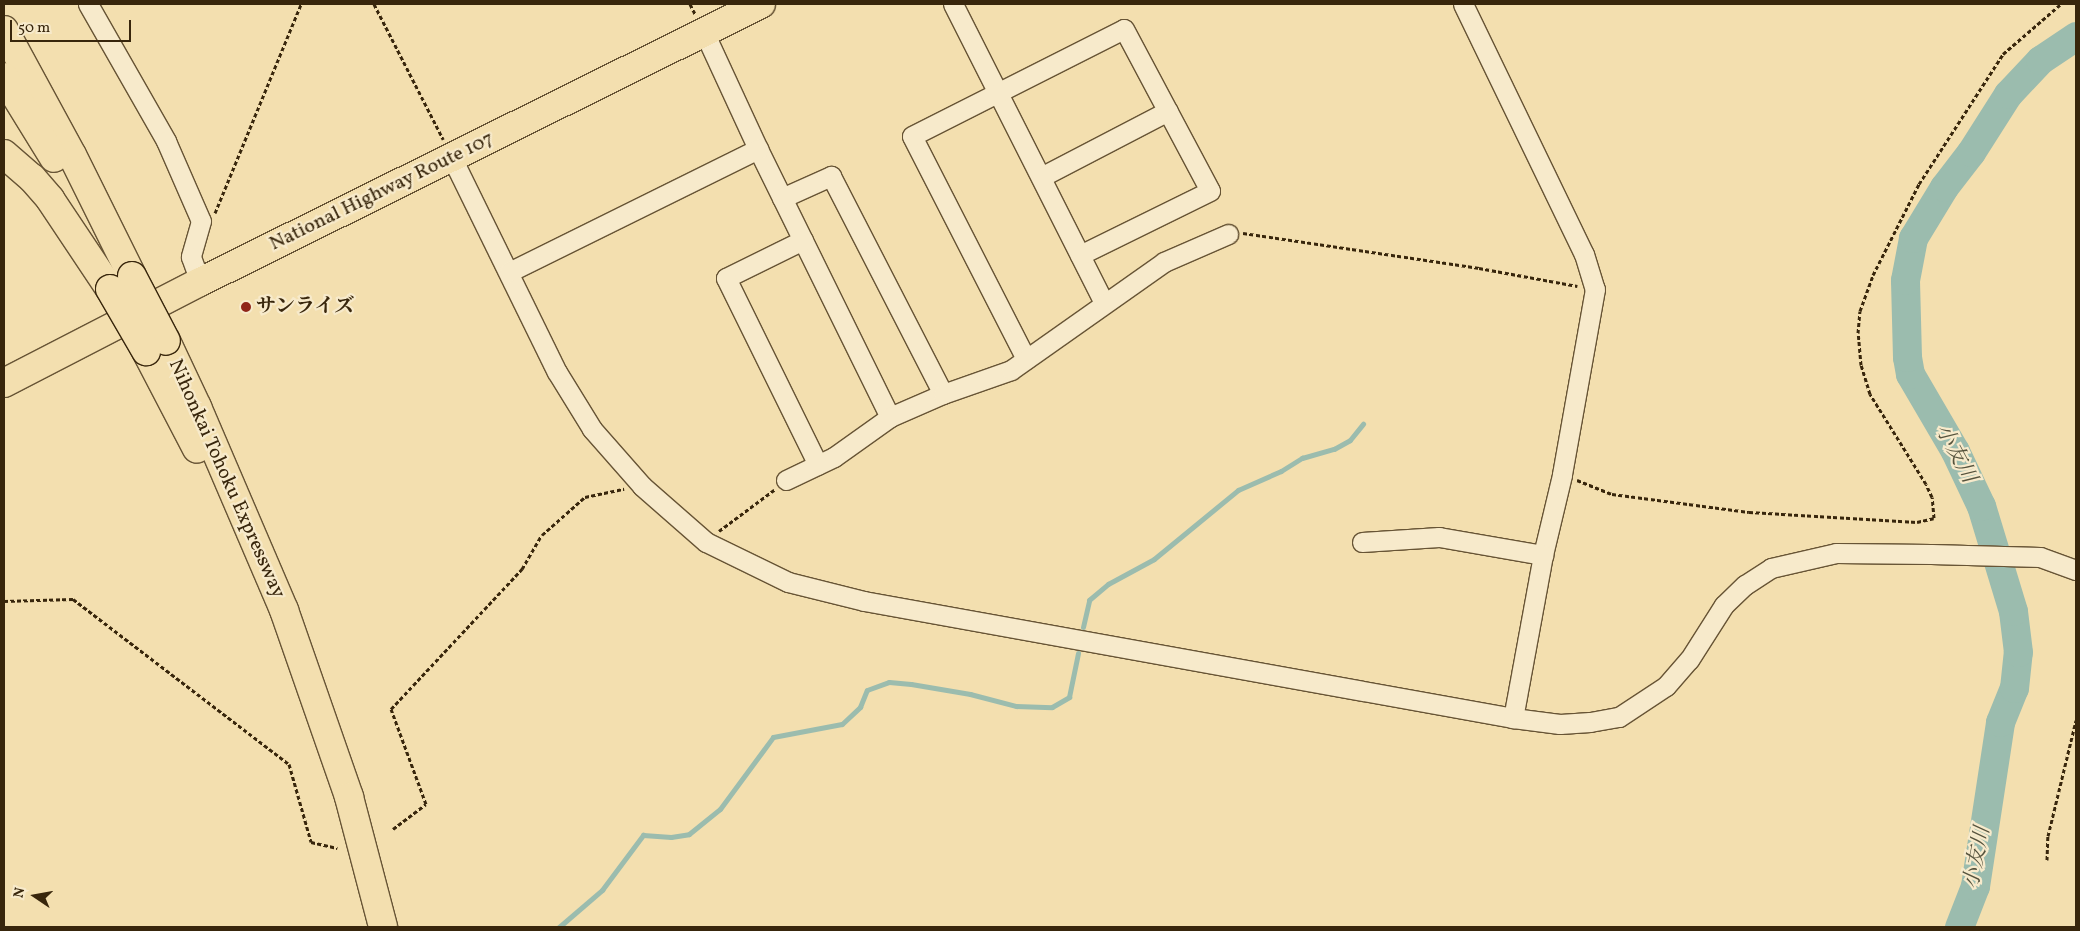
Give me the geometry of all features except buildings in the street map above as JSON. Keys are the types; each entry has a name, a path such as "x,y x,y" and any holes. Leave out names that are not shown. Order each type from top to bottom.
{"highway":[{"name":"National Highway Route 107","path":"4,383 200,282 761,4"},
{"path":"4,30 72,154 122,282"},
{"name":"Nihonkai Tohoku Expressway","path":"4,59 66,158 122,282"},
{"name":"Nihonkai Tohoku Expressway","path":"4,77 58,164 156,346 232,508 316,726 383,927"},
{"path":"4,154 32,178 122,282"},
{"name":"Nihonkai Tohoku Expressway","path":"156,346 197,407 284,610 349,797 383,927"}],"street":[{"path":"88,4 166,141 201,221 191,257 200,282"},
{"path":"953,4 1104,303"},
{"path":"1463,4 1584,254 1595,289 1562,475 1543,555 1513,718"},
{"path":"1026,359 912,136 1124,29 1210,191 1080,255"},
{"path":"704,32 782,198 890,417"},
{"path":"1041,178 1168,111"},
{"path":"509,272 758,148"},
{"path":"452,158 557,372 592,428 642,486 706,542 788,582 864,601 1513,718 1560,724 1590,722 1619,716 1666,686 1683,666 1724,605 1745,585 1771,568 1836,554 1921,554 2040,557 2076,570"},
{"path":"782,198 831,176 943,394"},
{"path":"786,480 834,457 890,417 943,394 1011,370 1164,262 1228,234"},
{"path":"803,240 726,278 818,465"},
{"path":"1362,542 1439,537 1543,555"}],"path":[{"path":"201,221 213,219 301,4"},
{"path":"374,4 452,158"},
{"path":"1562,475 1612,494 1750,512 1916,522 1934,518 1932,497 1926,484 1870,394 1861,365 1858,333 1860,311 1873,275 1919,184 2003,54 2061,4"},
{"path":"1228,234 1250,232 1479,268 1595,289"},
{"path":"706,542 786,480"},
{"path":"393,829 426,804 391,708 522,569 542,536 578,503 585,497 642,486"},
{"path":"4,601 73,599 289,764 311,842 337,848"},
{"path":"2047,860 2048,836 2076,720"}],"waterway":[{"name":"小友川","path":"1959,927 1975,886 2000,722 2014,688 2018,652 2013,611 1981,506 1955,451 1910,374 1907,357 1905,280 1913,238 1944,187 1971,152 2008,94 2040,60 2076,36"},
{"path":"1083,627 1089,600 1108,584 1154,559 1238,490 1281,471 1302,458 1334,449 1350,440 1363,424"},
{"path":"559,927 602,890 643,835 671,837 689,834 720,809 773,737 842,724 860,707 867,690 889,682 970,694 1016,706 1052,707 1069,697 1078,653"}],"place":[{"name":"サンライズ","path":"246,307"}]}
